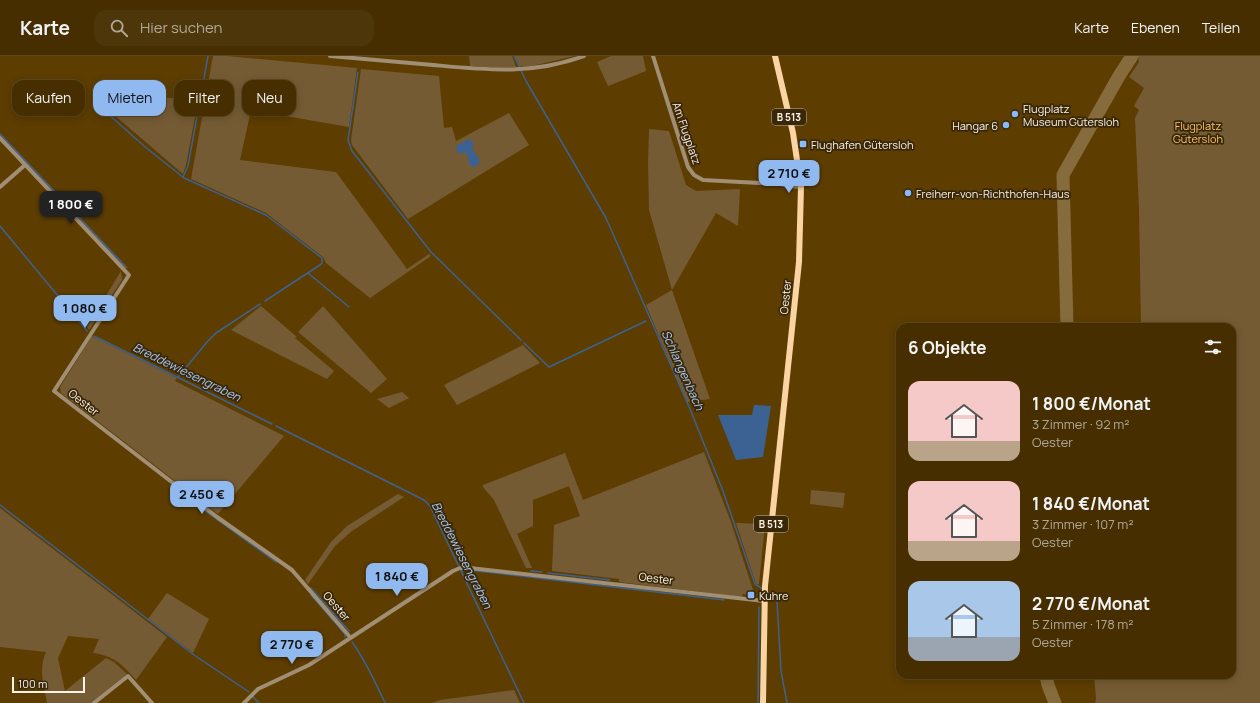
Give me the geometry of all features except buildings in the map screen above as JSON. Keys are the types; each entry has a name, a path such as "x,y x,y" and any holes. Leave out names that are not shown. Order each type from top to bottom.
{"main road":[{"name":"B 513","path":"775,56 793,133 801,187"},
{"name":"Oester","path":"763,703 764,598 799,262 801,187"}],"street":[{"path":"330,56 487,70 523,70 553,66 584,56"},
{"name":"Am Flugplatz","path":"653,56 688,167 694,175 703,180 781,184 801,187"},
{"name":"Oester","path":"0,138 129,275 54,391 217,517 292,570 350,637"},
{"path":"0,187 25,165"},
{"name":"Am Flugplatz","path":"781,184 788,180 800,178"},
{"name":"Oester","path":"244,703 258,689 309,665 350,637 460,568 764,598"},
{"path":"94,703 128,676 152,703"}],"green space":[{"path":"213,56 357,68 349,127 286,116 296,116 296,80 242,80 242,116 250,116 240,160 336,172 407,269 429,254 431,256 370,298 326,263 323,257 266,213 191,179 202,116 234,116 234,80 209,80"},
{"path":"469,56 512,56 516,67 495,68 470,66"},
{"path":"515,56 575,56 532,66 519,66"},
{"path":"611,56 643,56 646,71 608,86 597,62"},
{"name":"Flugplatz Gütersloh","path":"1138,56 1260,56 1260,703 1095,703 1094,679 1236,679 1236,323 1141,323 1139,210 1135,118 1139,110 1134,106 1144,88 1129,77 1139,62"},
{"path":"361,69 439,76 444,128 452,127 456,141 509,113 529,145 408,219 352,145 351,140"},
{"path":"166,97 174,98 174,116 195,116 183,174 115,116 166,116"},
{"path":"649,129 669,131 686,185 696,191 740,189 738,226 716,213 672,290 649,210"},
{"path":"0,133 128,268 124,268 0,136"},
{"path":"121,271 122,280 89,330 87,327"},
{"path":"672,290 710,399 687,402 646,305"},
{"path":"261,306 297,337 295,338 334,371 327,379 231,330"},
{"path":"323,306 387,379 371,393 298,332"},
{"path":"92,336 177,378 175,381 284,436 218,514 61,393 60,387"},
{"path":"523,345 540,363 457,405 444,385"},
{"path":"402,392 409,398 389,408 377,399"},
{"path":"704,452 731,522 755,596 743,594 742,597 619,582 619,579 552,571 554,525 580,516 569,486 533,500 533,526 517,534 532,568 526,568 494,500 483,487 483,485 565,453 583,500"},
{"path":"811,490 845,493 843,508 810,504"},
{"path":"398,494 404,497 352,531 335,546 308,584 305,580 331,542 347,526"},
{"path":"0,508 167,637 136,680 117,662 107,656 93,653 99,639 68,636 58,658 65,691 106,658 114,662 127,674 92,703 47,703 42,671 42,665 46,652 0,647"},
{"path":"736,523 765,524 759,584 756,584"},
{"path":"167,593 209,619 193,653 148,619"},
{"path":"514,690 520,703 432,703 440,700"}],"water":[{"path":"469,139 473,142 473,151 479,160 479,164 473,167 470,166 466,152 458,154 456,146"},
{"path":"754,405 771,406 763,457 736,460 718,415 752,415"}],"waterway":[{"path":"183,177 188,166 208,56"},
{"name":"Schlangenbach","path":"514,56 526,81 606,218 690,409 723,491 755,584 763,589"},
{"path":"358,72 348,140 352,151 431,252 521,340"},
{"path":"110,116 144,146 184,178 266,215 322,258 322,263 320,265 265,301"},
{"path":"0,134 125,266"},
{"name":"Breddewiesengraben","path":"0,226 87,331"},
{"path":"308,273 349,307"},
{"path":"178,377 216,333 260,304"},
{"path":"524,343 549,367 646,321"},
{"name":"Breddewiesengraben","path":"94,336 272,424"},
{"name":"Breddewiesengraben","path":"276,426 424,500 430,506 524,703"},
{"path":"0,505 194,655 249,692"},
{"path":"200,507 276,562"},
{"path":"462,571 469,570 724,600"},
{"path":"531,571 542,572"},
{"path":"548,573 610,580"},
{"path":"311,588 349,631"},
{"name":"Schlangenbach","path":"766,591 775,597 777,601 781,671 787,703"},
{"path":"311,595 345,634 345,637"},
{"path":"758,703 759,607"},
{"path":"352,642 366,664 385,703"},
{"path":"253,697 259,703"}],"taxiway":[{"path":"1067,323 1063,175 1119,76 1132,56"},
{"path":"1047,679 1055,703"}],"place":[{"name":"Flugplatz Museum Gütersloh","path":"1015,114"},
{"name":"Hangar 6","path":"1006,125"},
{"name":"Flughafen Gütersloh","path":"803,144"},
{"name":"Freiherr-von-Richthofen-Haus","path":"908,193"},
{"name":"Kuhre","path":"751,595"}]}
